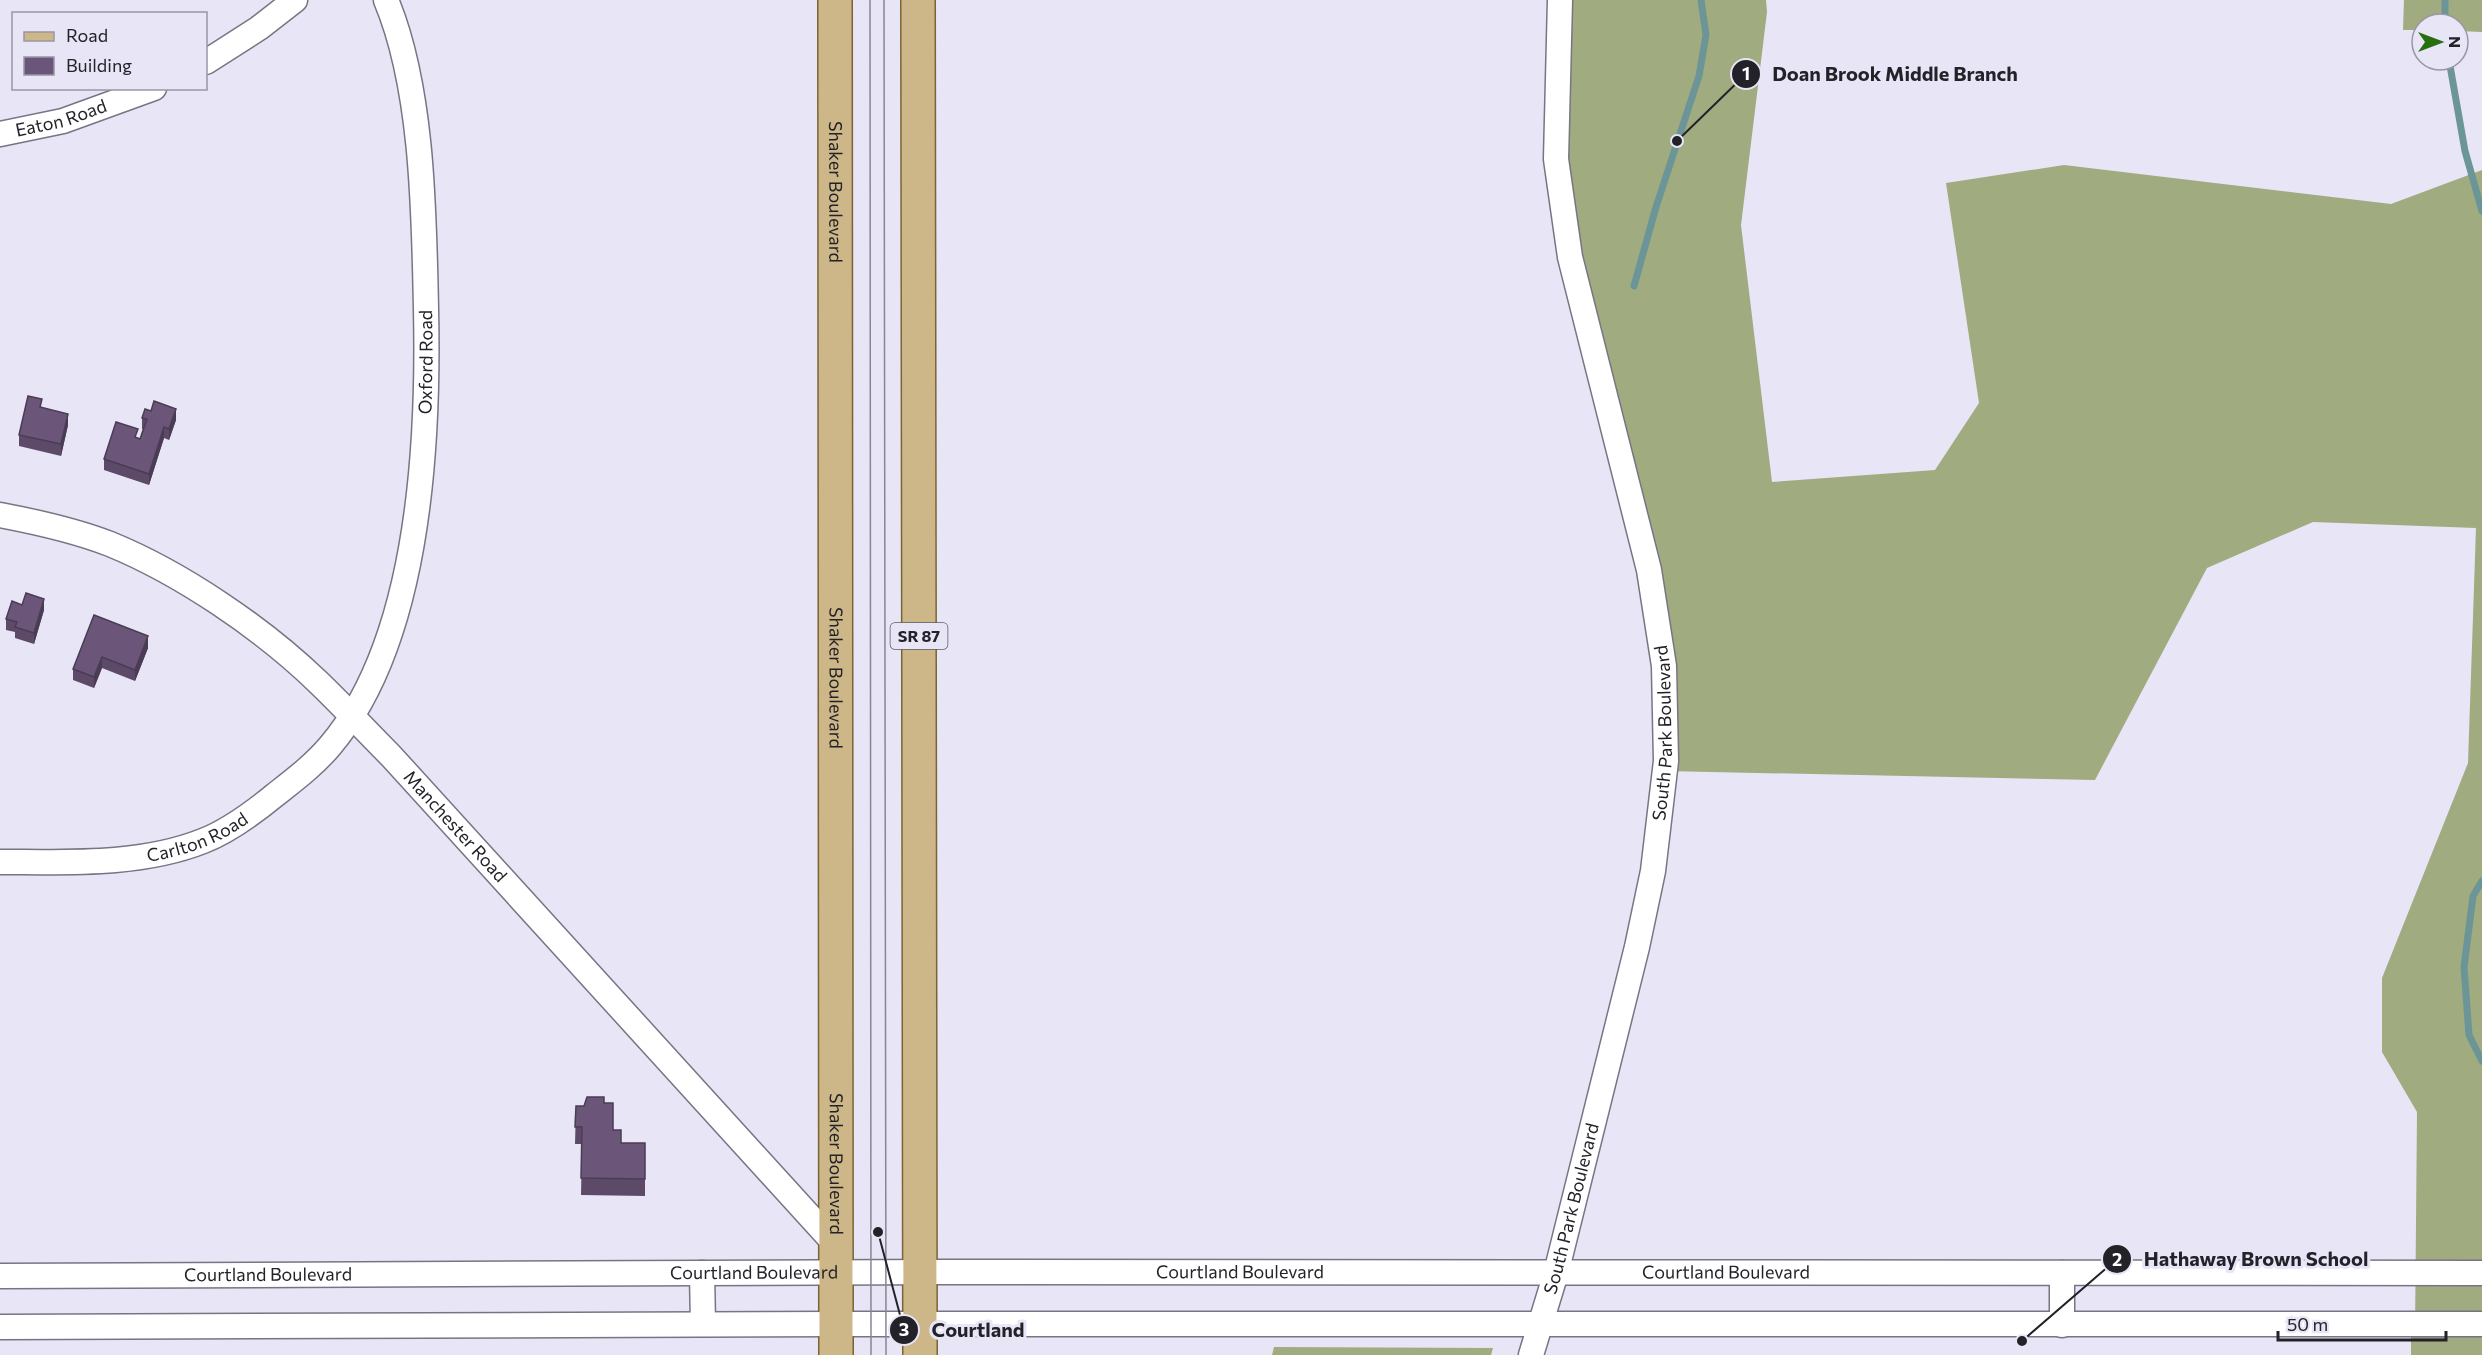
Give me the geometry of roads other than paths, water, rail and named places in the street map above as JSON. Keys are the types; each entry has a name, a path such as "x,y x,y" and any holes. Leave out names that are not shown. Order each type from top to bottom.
{"main road":[{"name":"Shaker Boulevard","path":"835,0 835,1346"},
{"name":"SR 87","path":"918,0 920,1339"}],"street":[{"path":"207,61 259,28 295,0"},
{"name":"Oxford Road","path":"351,716 380,664 400,597 415,512 424,403 425,267 417,147 403,51 386,0"},
{"name":"South Park Boulevard","path":"1531,1355 1556,1274 1637,947 1653,871 1666,761 1664,666 1649,570 1570,257 1559,181 1556,159 1560,0"},
{"name":"Eaton Road","path":"0,134 63,121 148,90"},
{"name":"Manchester Road","path":"0,515 74,532 111,545 154,566 237,617 317,681 415,782 835,1259"},
{"name":"Carlton Road","path":"0,862 110,860 144,856 202,842 235,824 291,783 330,747 351,716"},
{"name":"Courtland Boulevard","path":"0,1276 702,1273 835,1259 920,1273 2482,1273"},
{"path":"702,1273 703,1324"},
{"path":"2062,1274 2062,1325"},
{"path":"0,1327 703,1324 835,1346 920,1339 1541,1324 2482,1324"}],"waterway":[{"path":"1634,286 1656,207 1699,76 1706,35 1701,0"},
{"path":"2445,0 2445,12"},
{"path":"2451,72 2465,151 2482,211"},
{"path":"2482,881 2473,896 2464,967 2469,1035 2482,1061"}],"tram line":[{"path":"870,0 871,1355"},
{"path":"884,0 886,1355"}],"place":[{"name":"Doan Brook Middle Branch","path":"1677,141"},
{"name":"Courtland","path":"878,1232"},
{"name":"Hathaway Brown School","path":"2022,1341"}]}
